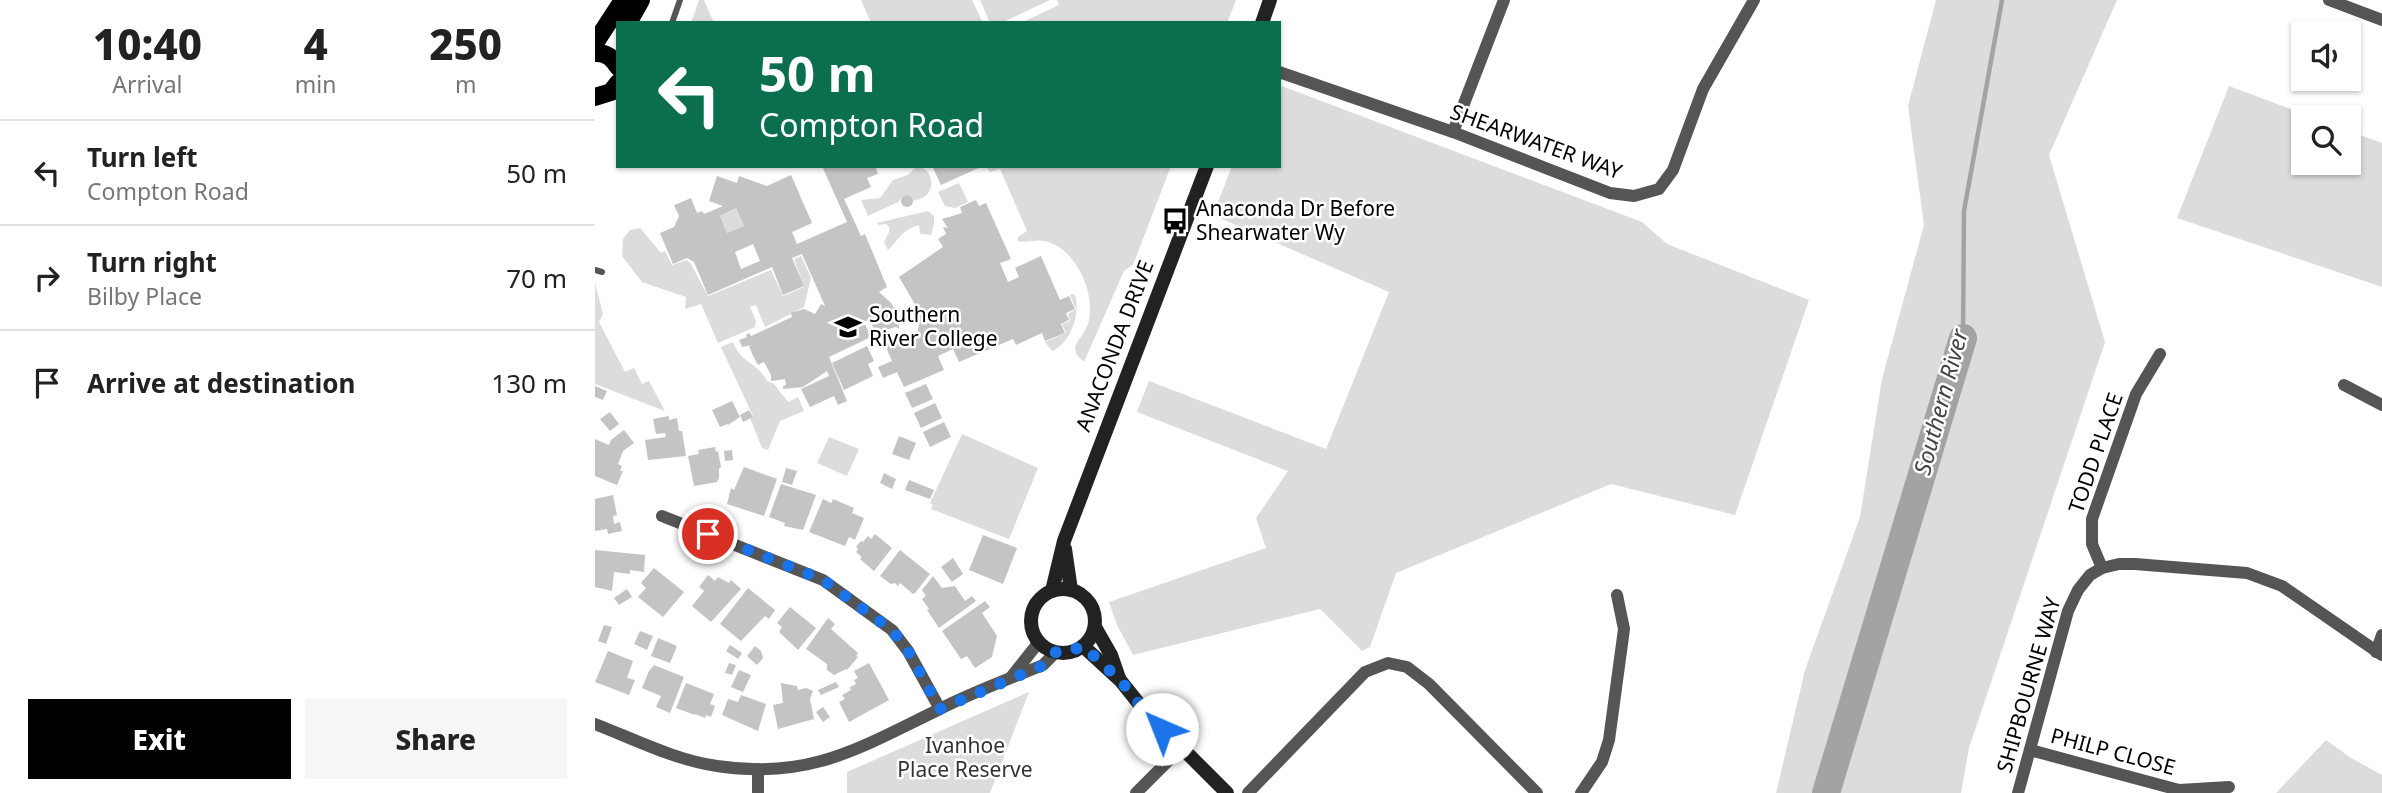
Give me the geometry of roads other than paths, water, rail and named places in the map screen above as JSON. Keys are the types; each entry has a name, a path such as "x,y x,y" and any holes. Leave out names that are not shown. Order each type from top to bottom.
{"main road":[{"path":"595,43 623,0"},
{"path":"629,21 641,0"},
{"path":"1263,21 1270,0"},
{"path":"595,53 606,54 616,61"},
{"path":"596,100 616,87"},
{"name":"ANACONDA DRIVE","path":"1039,642 1031,624 1032,614 1043,596 1052,591 1064,541 1206,168"},
{"name":"ANACONDA DRIVE","path":"1064,541 1071,590"},
{"path":"1039,642 1056,652 1065,653 1083,646 1095,627 1095,617 1087,600 1071,590 1052,591"},
{"path":"1095,627 1111,655 1120,680"},
{"path":"1083,646 1120,680 1144,710 1227,793"}],"street":[{"path":"1453,132 1504,0"},
{"name":"SHEARWATER WAY","path":"1281,73 1453,132 1610,193 1634,196 1659,189 1673,170 1703,89 1753,0"},
{"path":"2329,0 2382,20"},
{"name":"TODD PLACE","path":"2102,568 2092,544 2092,519 2136,394 2159,354"},
{"path":"2344,385 2382,405"},
{"path":"662,516 823,580 892,630 908,651 940,709"},
{"path":"2102,568 2127,564 2247,573 2282,586 2379,654 2382,635"},
{"name":"SHIPBOURNE WAY","path":"2018,793 2068,611 2083,583 2102,568"},
{"path":"1581,793 1602,762 1609,740 1624,629 1617,595"},
{"path":"1009,679 1039,642"},
{"path":"596,727 715,766 758,769 805,766 863,748 940,709 1044,665 1056,652"},
{"path":"1248,793 1365,672 1388,663 1407,667 1429,684 1537,793"},
{"path":"1136,793 1181,748"},
{"name":"PHILP CLOSE","path":"2030,750 2179,790 2229,787"},
{"path":"758,769 758,793"}],"lane":[{"path":"673,21 680,0"}],"waterway":[{"name":"Southern River","path":"1963,338 1964,211 2002,0"},
{"name":"Southern River","path":"1826,793 1963,338"}],"place":[{"name":"Anaconda Dr Before Shearwater Wy","path":"1175,221"},
{"name":"Southern River College","path":"848,327"}],"park label":[{"name":"Ivanhoe Place Reserve","path":"965,758"}]}
